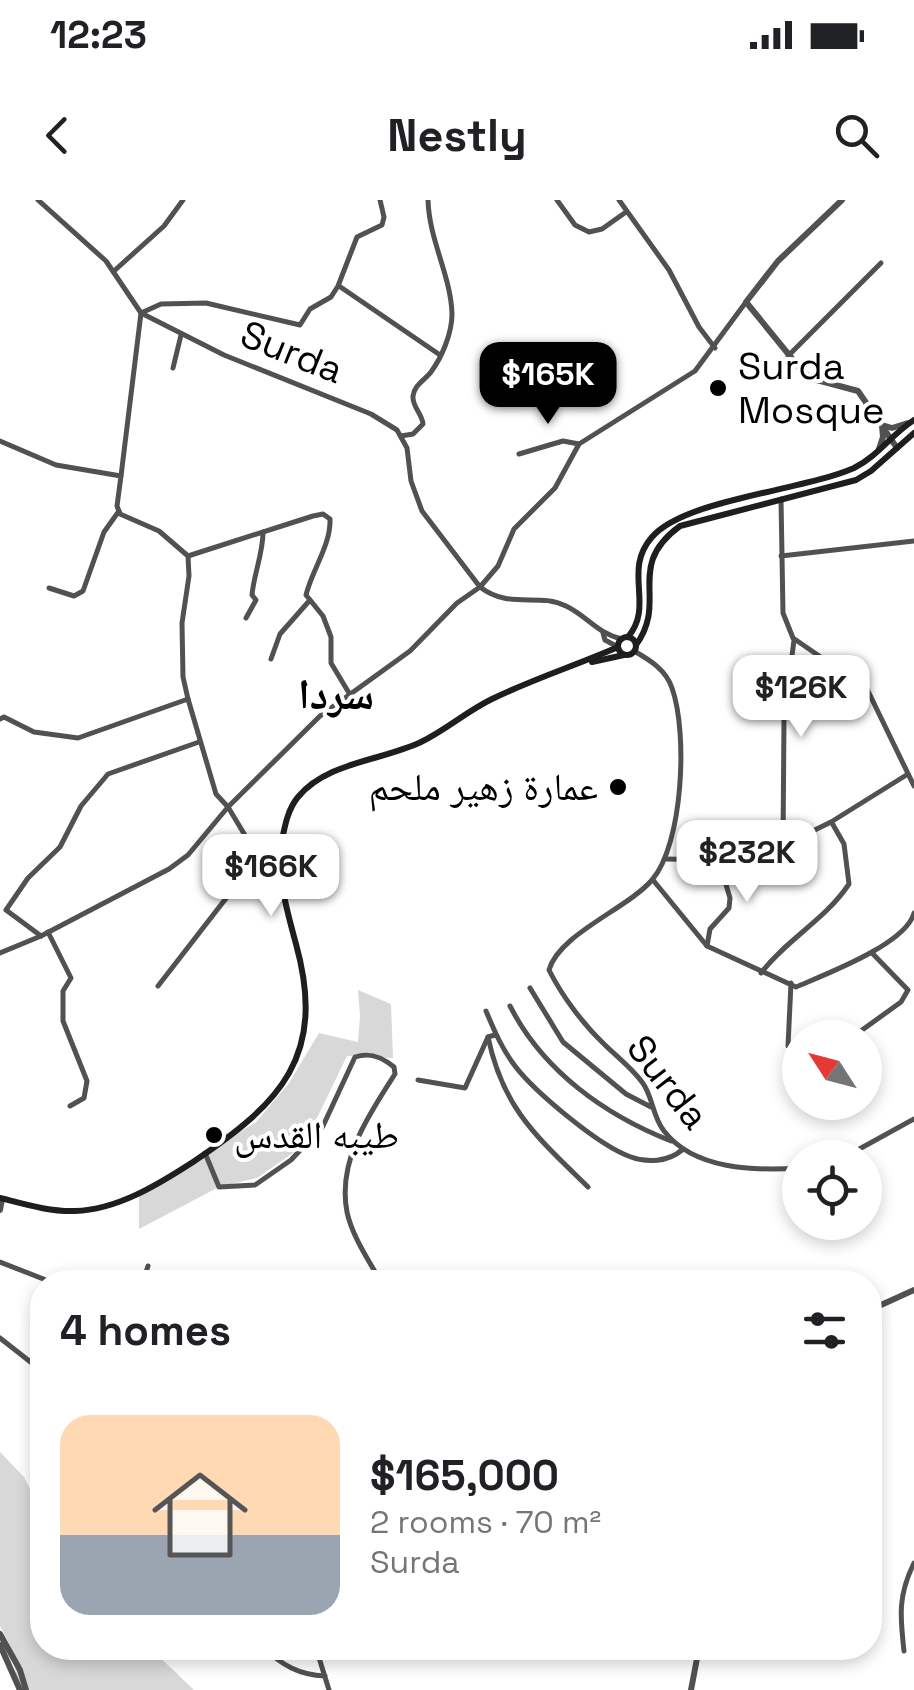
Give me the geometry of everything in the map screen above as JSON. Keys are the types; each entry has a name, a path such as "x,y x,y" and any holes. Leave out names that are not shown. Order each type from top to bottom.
{"main road":[{"path":"1,1199 58,1210 95,1208 144,1191 245,1125 282,1084 303,1044 308,992 286,901 280,853 290,811 296,799 314,782 333,771 421,742 488,700 582,664 632,650 647,628 650,614 648,568 666,536 680,526 852,468 876,454 911,422"},
{"path":"582,664 623,641 640,618 639,559 662,527 678,517 856,480 914,433"},
{"path":"623,641 632,650"},
{"path":"623,641 632,650"}],"street":[{"name":"Surda","path":"38,200 90,244 114,271 141,313 181,335 371,414 401,436"},
{"path":"114,271 164,226 182,200"},
{"path":"50,588 74,596 83,591 104,532 119,512 141,313 161,304 206,303 297,326 310,309 331,297 354,241 384,222 380,200"},
{"path":"428,200 432,241 452,310 440,355 414,393 414,403 424,420 421,428 401,436 422,512 480,587 502,600 563,605 604,637 623,641"},
{"path":"557,200 575,225 590,232 626,212"},
{"path":"619,200 668,270 699,328 715,348"},
{"path":"0,943 4,952 44,934 188,856 228,807 276,764 320,716 423,640 457,603 480,587 498,566 514,529 555,488 579,444 681,383 715,348 778,261 842,200"},
{"path":"788,356 881,263"},
{"path":"338,286 440,355"},
{"path":"746,302 788,356 813,379 858,391 897,448"},
{"path":"173,368 181,335"},
{"path":"882,424 892,428 911,422"},
{"path":"876,454 882,444 882,424"},
{"path":"518,454 563,441 579,444"},
{"path":"0,442 56,465 121,476"},
{"path":"781,495 783,613 794,638 784,719 783,846"},
{"path":"119,512 159,531 188,556 182,624 188,699 216,794 258,856"},
{"path":"188,556 313,516 322,514 330,519 330,531 310,575 306,595 322,616 331,637 332,663 350,694"},
{"path":"246,618 256,600 252,595 253,584 263,554 263,532"},
{"path":"781,556 914,541"},
{"path":"271,659 280,634 310,600"},
{"path":"600,655 604,637"},
{"path":"794,638 867,689 914,786"},
{"name":"Surda","path":"632,650 652,662 672,686 678,720 682,787 666,859 653,879 559,951 549,970 599,1039 644,1083 650,1107 682,1150 751,1169 782,1168"},
{"path":"0,719 4,717 34,732 78,738 188,699"},
{"path":"70,1106 84,1098 87,1081 63,1021 63,991 71,978 44,934 6,910 28,878 60,846 81,806 108,774 200,742"},
{"path":"666,859 752,862 832,822 908,774"},
{"path":"761,973 778,950 834,908 849,884 844,844 832,822"},
{"path":"158,986 258,856 280,853"},
{"path":"707,946 710,929 729,908 730,898 719,860"},
{"path":"653,879 707,946 796,987 871,952 912,923 914,913"},
{"path":"871,952 908,990 900,1002 876,1020"},
{"path":"789,1020 790,983"},
{"path":"530,988 563,1042 626,1094 650,1107"},
{"path":"510,1006 539,1052 607,1111 674,1142"},
{"path":"486,1011 500,1082 508,1101 588,1187"},
{"path":"418,1080 466,1088 492,1036"},
{"path":"492,1036 534,1087 605,1143 644,1160 674,1156 682,1150"},
{"path":"206,1153 219,1186 256,1185 291,1160 323,1126 355,1056 364,1054 387,1061 395,1074 368,1114 356,1141 346,1196 349,1218 375,1270"},
{"path":"876,1140 914,1119"},
{"path":"0,1210 1,1199"},
{"path":"0,1262 30,1274"},
{"path":"147,1270 148,1266"},
{"path":"882,1305 914,1290"},
{"path":"0,1338 30,1362"},
{"path":"904,1652 900,1603 903,1585 914,1563"},
{"path":"0,1634 20,1670 23,1690"},
{"path":"0,1645 23,1690"},
{"path":"279,1660 288,1667 325,1676"},
{"path":"320,1660 330,1690"},
{"path":"691,1690 697,1660"}],"shaded area":[{"path":"358,990 391,1004 393,1058 347,1056 316,1120 293,1153 257,1178 219,1187 139,1229 139,1193 256,1122 289,1083 319,1033 358,1042"},
{"path":"0,1452 30,1489 30,1660 163,1660 194,1690 19,1690 11,1647 0,1626"}],"place":[{"name":"Surda Mosque","path":"718,388"},
{"name":"عمارة زهير ملحم","path":"618,787"},
{"name":"طيبه القدس","path":"214,1135"}],"district":[{"name":"سردا","path":"336,694"}]}
